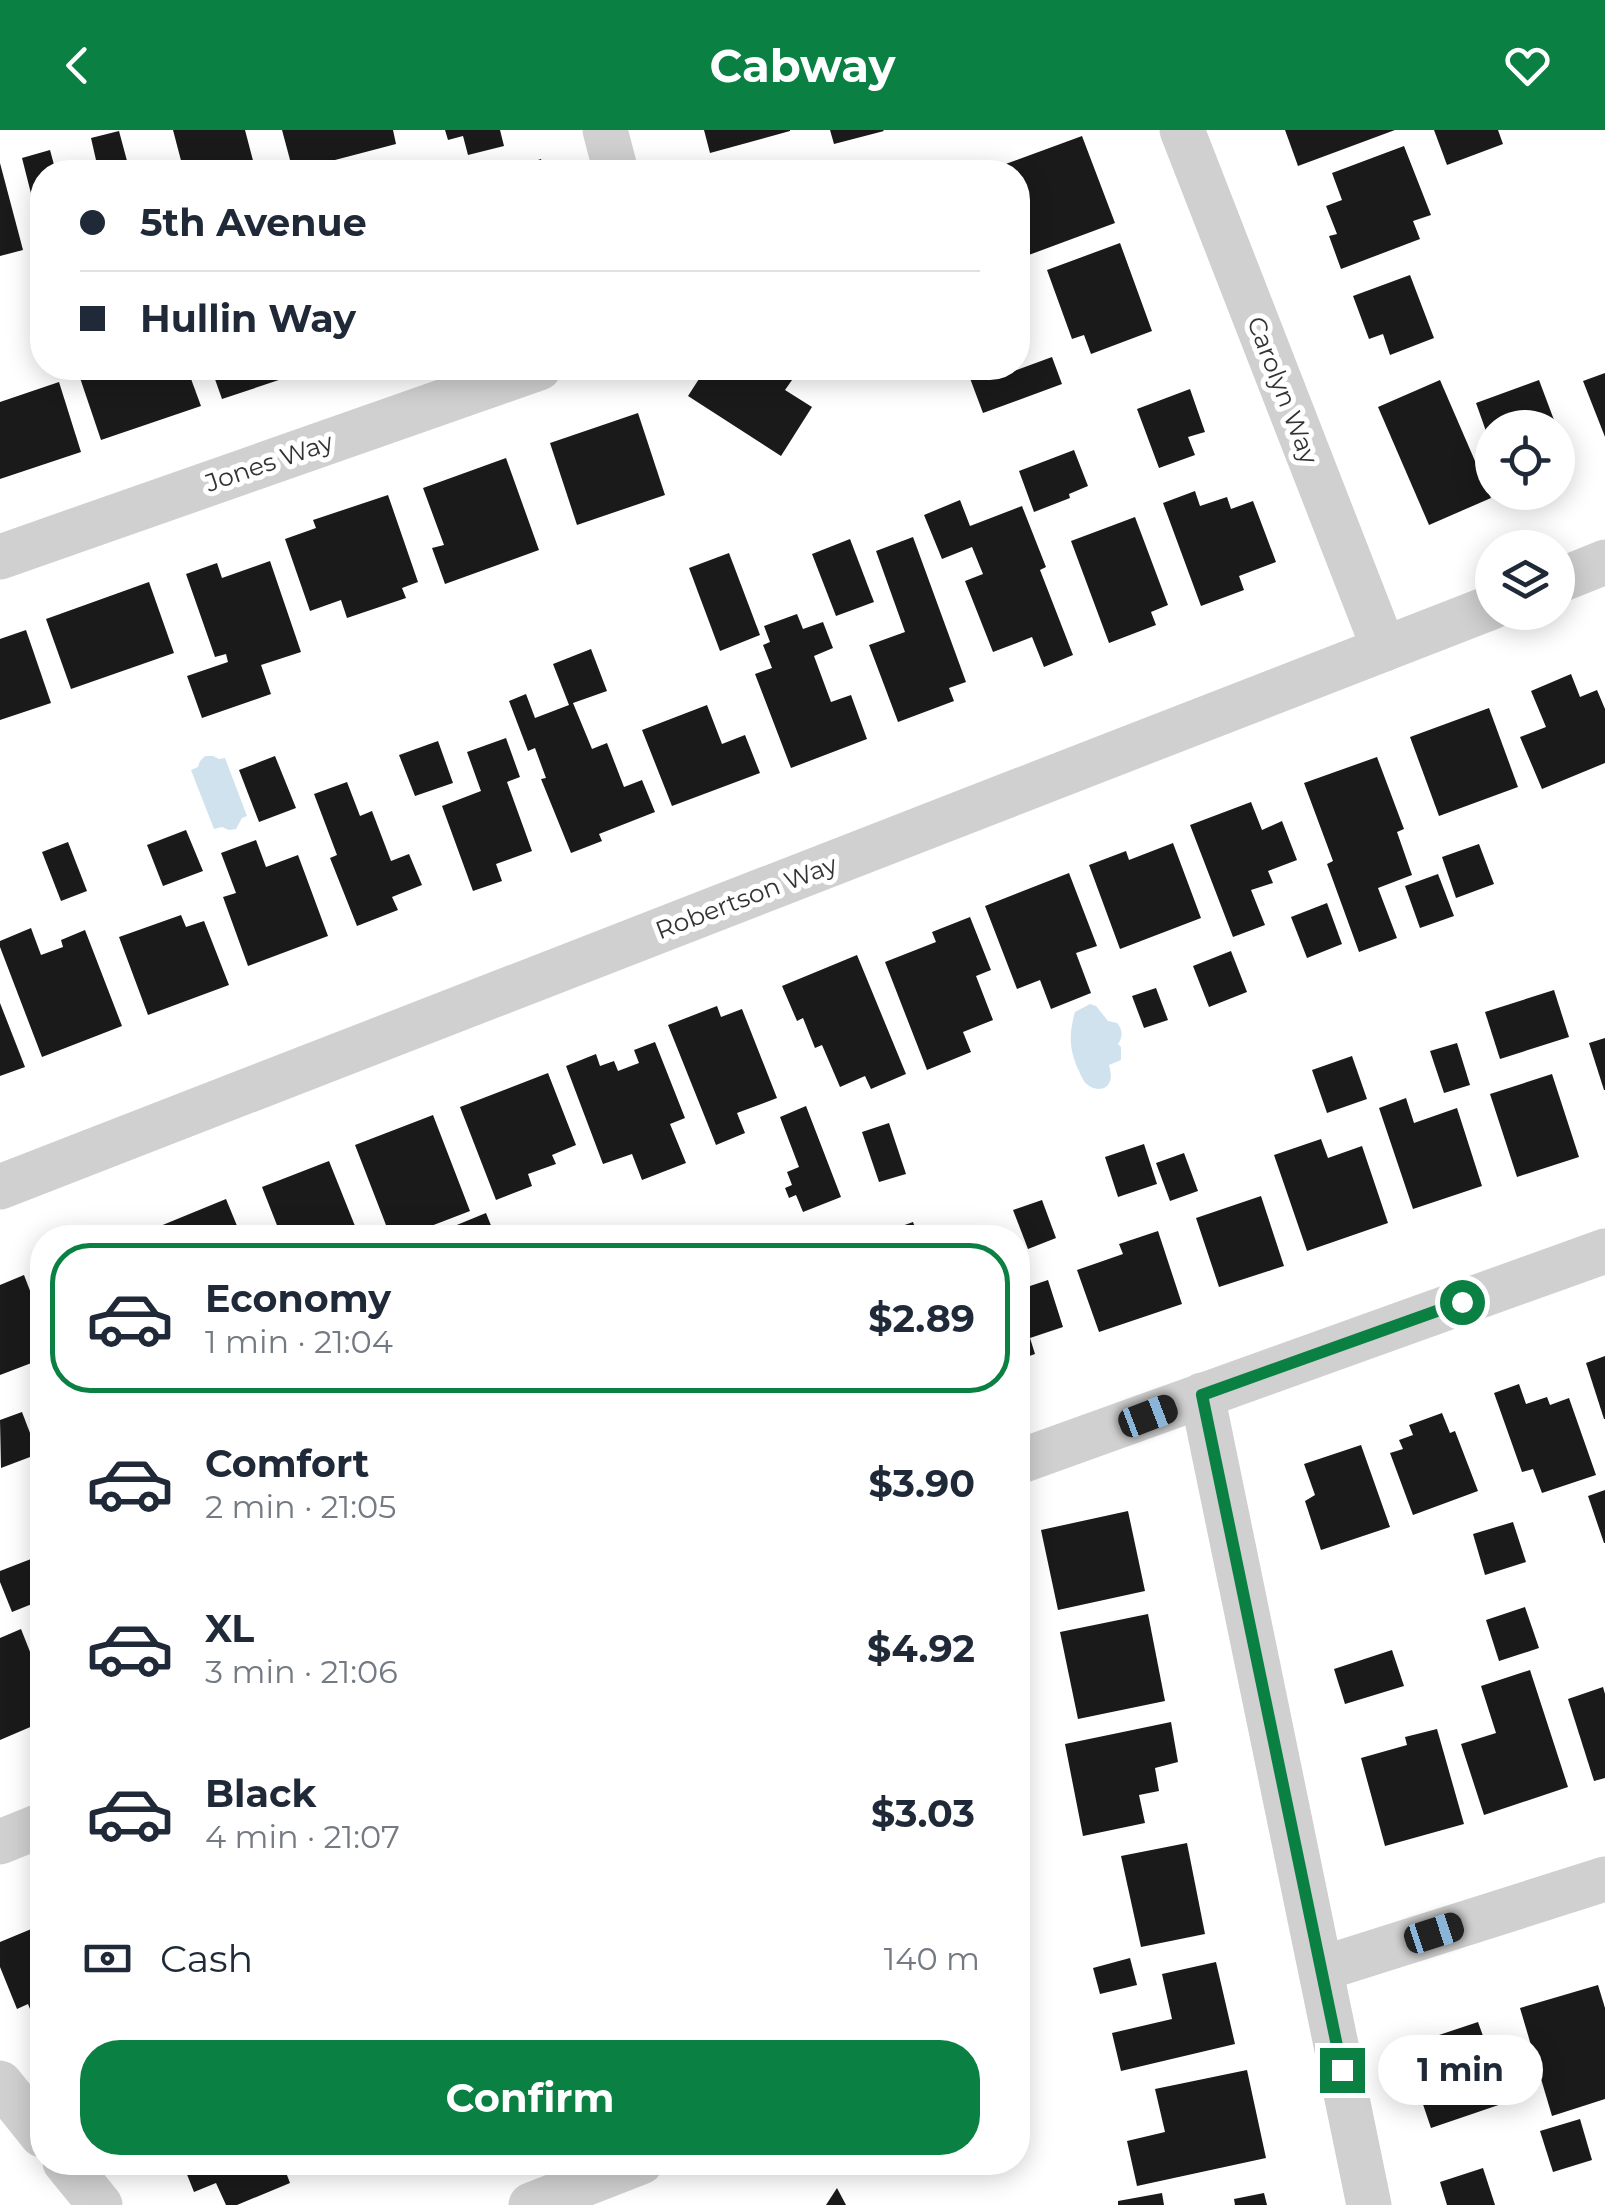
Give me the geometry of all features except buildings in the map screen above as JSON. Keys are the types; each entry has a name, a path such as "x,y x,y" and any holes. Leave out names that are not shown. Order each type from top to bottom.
{"street":[{"path":"605,130 613,160"},
{"name":"Carolyn Way","path":"1182,130 1384,649"},
{"name":"Jones Way","path":"0,557 505,380"},
{"path":"1575,574 1605,562"},
{"name":"Robertson Way","path":"0,1187 1475,614"},
{"path":"1030,1458 1605,1251"},
{"path":"1202,1395 1369,2205"},
{"path":"0,1842 30,1830"},
{"path":"1321,1969 1605,1879"},
{"path":"0,2084 30,2120"},
{"path":"76,2175 100,2205"},
{"path":"531,2205 608,2175"}],"water":[{"path":"205,756 225,758 247,816 236,829 214,829 191,770"},
{"path":"1090,1004 1108,1021 1117,1023 1121,1031 1121,1060 1109,1065 1111,1080 1102,1089 1084,1081 1071,1046 1075,1012"}],"route":[{"path":"1342,2070 1202,1395 1462,1302"}]}
